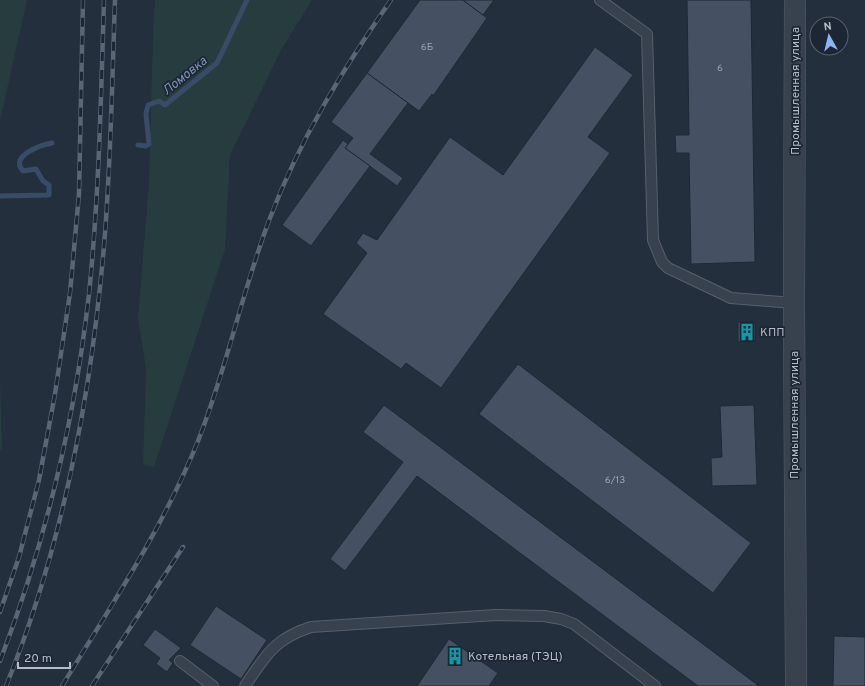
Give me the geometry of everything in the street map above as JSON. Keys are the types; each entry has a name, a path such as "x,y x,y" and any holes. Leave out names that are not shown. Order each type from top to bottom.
{"street":[{"name":"Промышленная улица","path":"795,0 794,303 796,686"}],"lane":[{"path":"600,0 647,34 653,240 662,262 668,268 731,298 794,303"},
{"path":"245,686 273,647 284,638 311,627 524,614 561,619 574,624 655,686"},
{"path":"180,661 214,686"}],"green space":[{"path":"0,0 27,0 0,121"},
{"path":"155,0 312,0 281,50 230,155 225,249 154,467 143,465 146,368 138,319 149,182"},
{"path":"0,377 2,447 0,451"}],"building":[{"path":"420,0 463,0 487,18 433,96 432,94 419,111 367,73"},
{"path":"463,0 494,0 483,15"},
{"path":"687,0 751,0 755,262 691,264 689,153 676,153 675,135 689,135"},
{"path":"595,47 633,75 588,137 610,153 441,388 406,363 401,369 323,314 367,253 356,243 363,233 377,240 450,137 503,175"},
{"path":"367,73 408,103 370,154 403,178 397,186 345,148 353,138 331,122"},
{"path":"343,140 348,144 345,148 370,166 311,246 282,225"},
{"name":"КПП","path":"738,322 755,322 755,341 738,342"},
{"path":"518,364 751,543 713,593 479,414"},
{"path":"384,405 759,686 698,686 417,476 345,571 330,559 403,462 363,432"},
{"path":"754,405 757,485 712,486 711,458 722,457 720,406"},
{"path":"216,606 267,640 241,679 190,645"},
{"path":"155,629 181,648 169,660 173,663 167,672 156,664 160,658 143,645"},
{"path":"834,636 865,637 865,686 833,686"},
{"name":"Котельная (ТЭЦ)","path":"449,639 498,673 489,686 417,686"}],"waterway":[{"name":"Ломовка","path":"138,145 146,146 149,144 146,114 148,105 159,101 165,105 217,63 247,0"},
{"name":"Ломовка","path":"0,196 49,195 49,185 43,181 36,169 23,171 20,166 20,161 28,152 52,143"}],"railway":[{"path":"0,612 19,557 39,480 55,394 70,293 79,194 83,0"},
{"path":"0,661 31,572 44,526 67,434 76,387 89,294 95,220 104,0"},
{"path":"6,686 44,579 59,525 72,470 91,358 104,246 110,154 115,0"},
{"path":"62,686 153,536 169,505 198,441 218,386 251,273 270,218 282,189 295,160 324,105 356,52 391,0"},
{"path":"92,686 183,547"}],"place":[{"name":"КПП","path":"747,332"},
{"name":"Котельная (ТЭЦ)","path":"455,656"}]}
